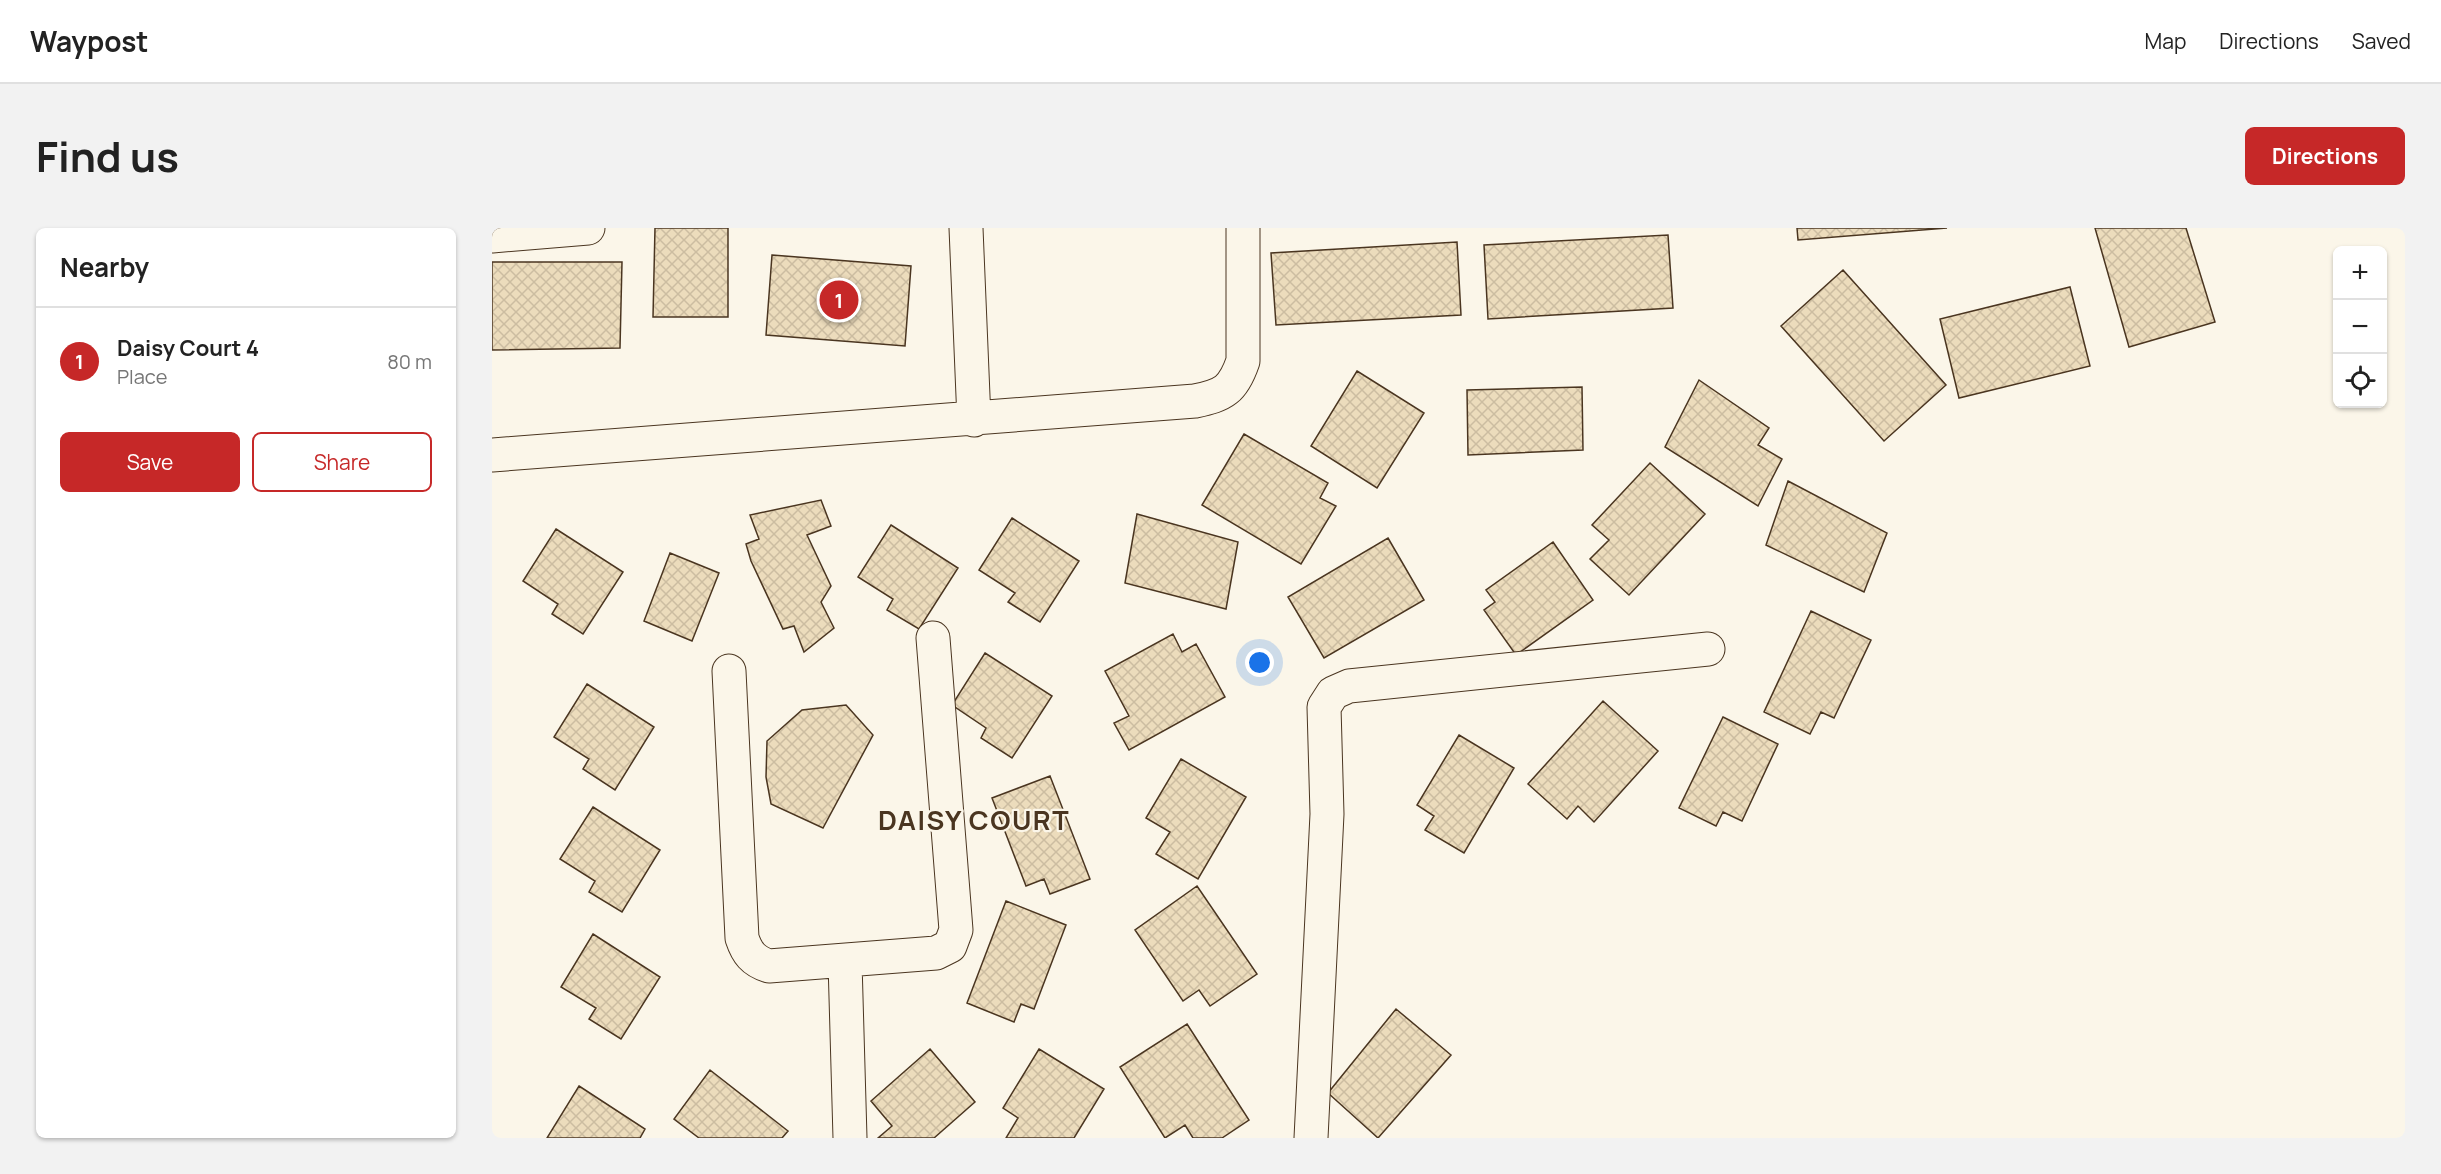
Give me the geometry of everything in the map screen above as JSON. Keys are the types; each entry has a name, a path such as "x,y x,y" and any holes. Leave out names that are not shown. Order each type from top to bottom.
{"street":[{"path":"492,236 588,228"},
{"path":"966,228 974,420"},
{"path":"492,455 974,420 1195,401 1227,391 1238,377 1243,361 1243,228"},
{"path":"729,671 742,938 746,950 756,962 769,966 845,962 936,952 950,946 956,930 933,638"},
{"path":"1311,1138 1326,814 1324,707 1333,693 1349,686 1708,649"},
{"path":"845,962 850,1138"}],"building":[{"path":"655,228 728,228 728,317 653,317"},
{"path":"1797,228 1947,228 1798,240"},
{"path":"2095,228 2186,228 2215,322 2129,347"},
{"path":"1668,235 1673,308 1488,319 1484,245"},
{"path":"1457,242 1461,315 1276,325 1271,253"},
{"path":"772,255 911,266 905,346 766,335"},
{"path":"492,262 622,262 620,348 492,350"},
{"path":"1843,270 1946,385 1884,441 1781,326"},
{"path":"2070,287 2090,366 1959,398 1940,319"},
{"path":"1357,371 1424,413 1377,488 1311,446"},
{"path":"1699,380 1769,428 1758,445 1782,459 1758,506 1665,447"},
{"path":"1582,387 1583,450 1468,455 1467,390"},
{"path":"1244,434 1328,483 1320,498 1336,506 1301,564 1202,505"},
{"path":"1650,463 1705,514 1629,595 1590,559 1609,540 1592,525"},
{"path":"1788,481 1887,533 1864,592 1766,545"},
{"path":"821,500 831,526 807,535 831,586 821,602 834,628 804,652 794,626 783,629 751,561 746,544 759,539 750,515"},
{"path":"1137,514 1238,542 1226,609 1125,583"},
{"path":"1012,518 1079,561 1040,622 1008,602 1015,593 979,570"},
{"path":"891,525 958,568 919,629 887,610 893,599 858,577"},
{"path":"556,529 623,572 583,634 552,614 558,604 523,581"},
{"path":"1388,538 1424,600 1324,658 1288,597"},
{"path":"1553,542 1593,600 1516,655 1484,610 1495,602 1486,590"},
{"path":"670,553 719,573 692,641 644,621"},
{"path":"1811,611 1871,640 1834,718 1821,712 1810,734 1764,712"},
{"path":"1173,634 1182,652 1196,644 1225,697 1129,750 1114,723 1129,716 1105,671"},
{"path":"985,653 1052,696 1012,758 981,738 986,728 952,705"},
{"path":"587,684 654,727 615,790 583,769 589,759 554,737"},
{"path":"1603,701 1658,751 1594,822 1578,806 1567,819 1528,784"},
{"path":"846,705 873,735 823,828 771,804 766,777 767,741 802,710"},
{"path":"1723,717 1778,744 1742,821 1723,812 1716,826 1679,808"},
{"path":"1459,735 1514,768 1464,853 1425,830 1434,816 1417,805"},
{"path":"1181,759 1246,797 1198,879 1156,854 1170,832 1146,818"},
{"path":"1050,776 1090,879 1050,894 1044,879 1026,886 992,798"},
{"path":"593,807 660,850 622,912 589,892 595,881 560,859"},
{"path":"1197,886 1257,974 1210,1006 1199,990 1183,1001 1135,930"},
{"path":"1006,901 1066,925 1034,1009 1021,1004 1014,1022 967,1003"},
{"path":"593,934 660,977 621,1039 589,1019 596,1008 561,987"},
{"path":"1396,1009 1451,1055 1378,1138 1328,1093"},
{"path":"1187,1024 1249,1120 1222,1138 1193,1138 1185,1125 1165,1138 1120,1067"},
{"path":"930,1049 975,1102 934,1138 878,1138 892,1126 871,1101"},
{"path":"1039,1049 1104,1089 1074,1138 1006,1138 1018,1118 1003,1108"},
{"path":"710,1070 788,1131 782,1138 699,1138 674,1119"},
{"path":"579,1086 645,1129 640,1138 547,1138"}],"place":[{"name":"Daisy Court 4","path":"839,300"}],"district":[{"name":"DAISY COURT","path":"974,821"}]}
